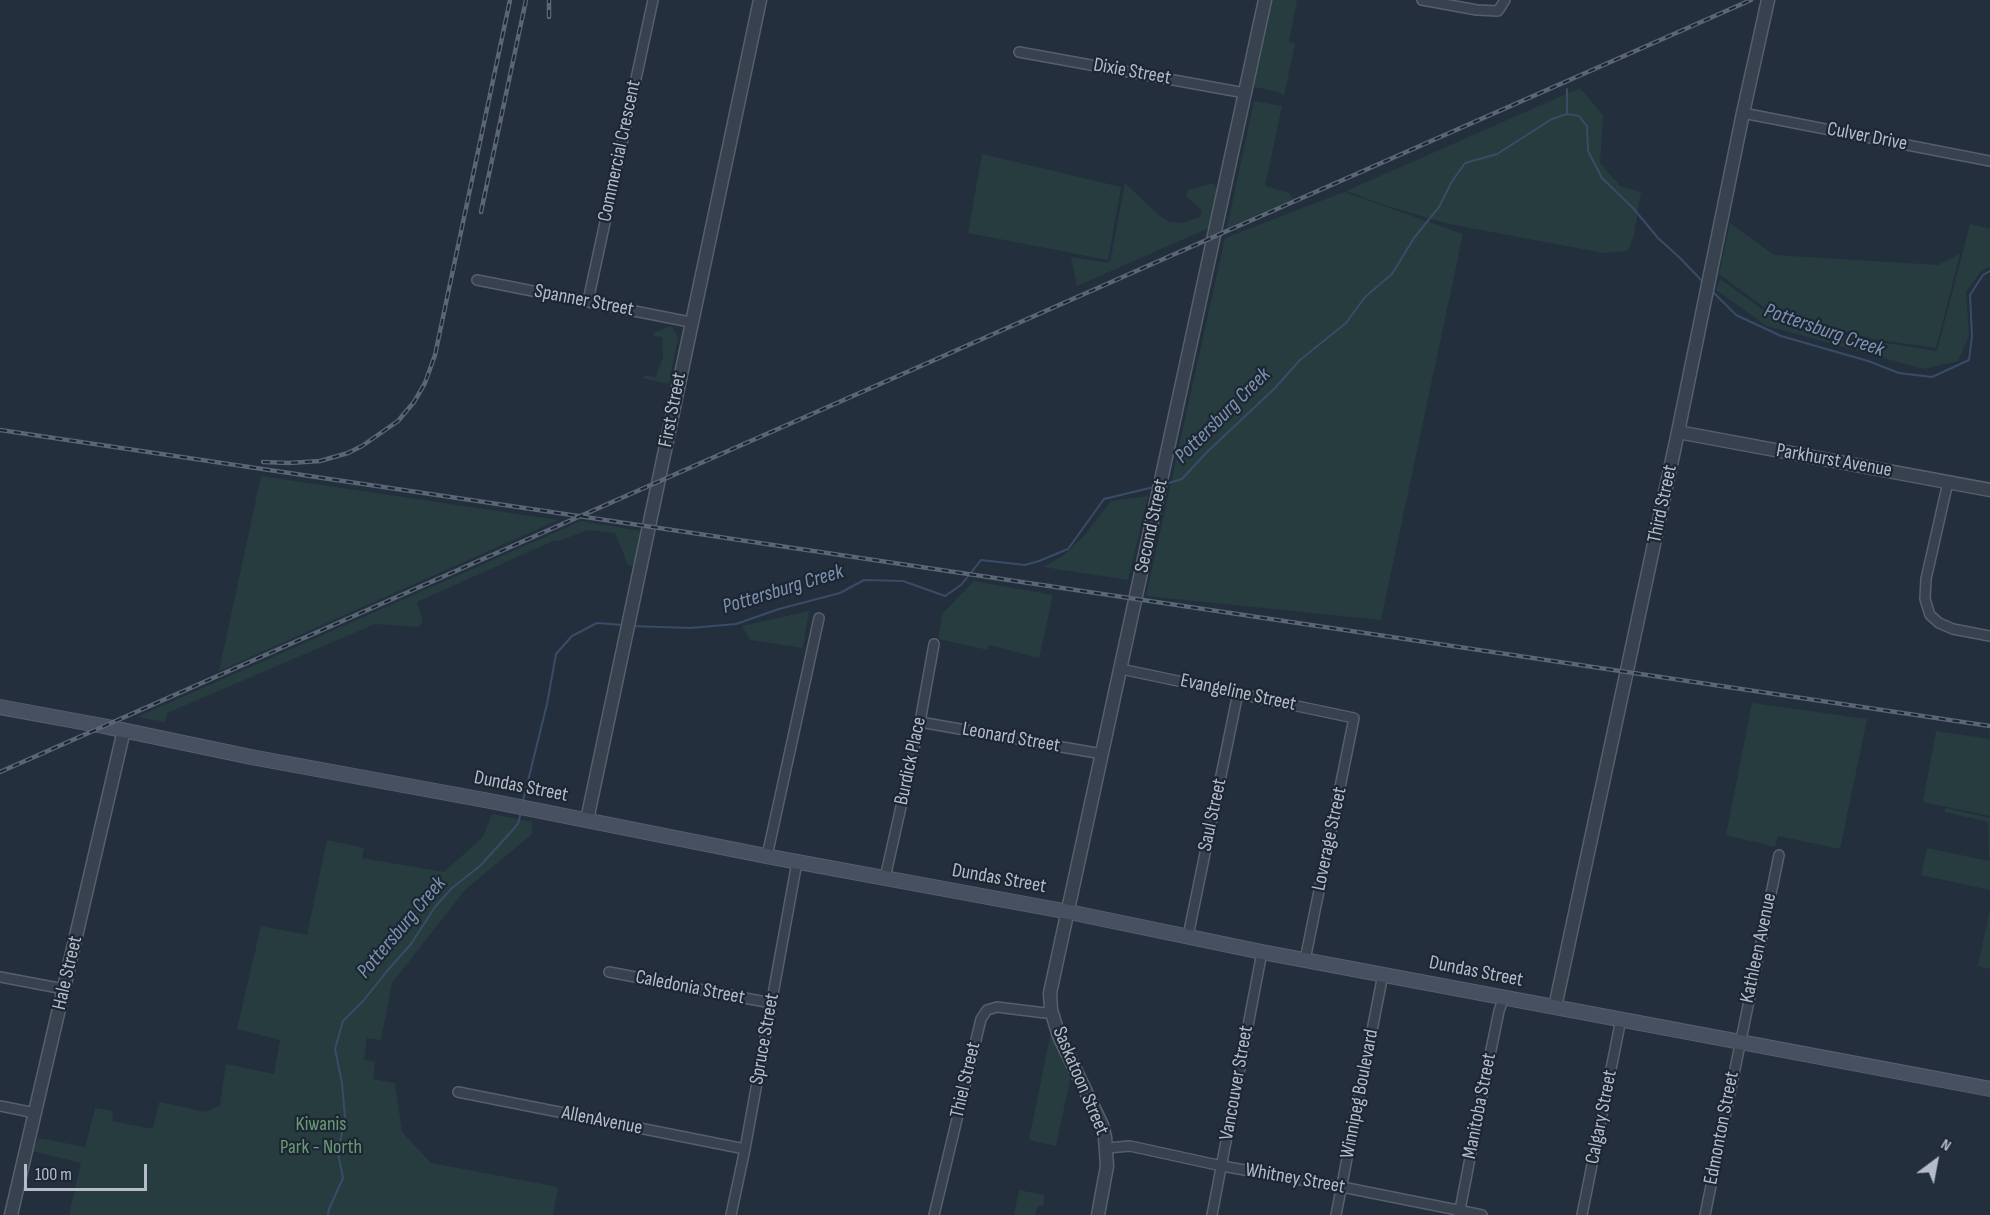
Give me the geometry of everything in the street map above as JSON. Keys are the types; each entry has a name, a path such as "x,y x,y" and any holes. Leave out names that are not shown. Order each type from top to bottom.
{"main road":[{"name":"Dundas Street","path":"0,707 797,862 1069,912 1262,952 1990,1089"}],"street":[{"name":"Commercial Crescent","path":"588,301 653,0"},
{"name":"First Street","path":"587,820 630,612 656,500 690,322 760,0"},
{"name":"Second Street","path":"1069,912 1265,0"},
{"path":"1422,0 1477,10 1498,11 1505,0"},
{"name":"Third Street","path":"1555,1007 1768,0"},
{"name":"Dixie Street","path":"1018,52 1245,93"},
{"name":"Culver Drive","path":"1743,113 1990,161"},
{"name":"Spanner Street","path":"477,280 690,322"},
{"name":"Parkhurst Avenue","path":"1678,432 1990,490"},
{"path":"1948,482 1926,579 1925,599 1930,615 1939,623 1953,629 1990,636"},
{"path":"767,856 819,618"},
{"name":"Burdick Place","path":"885,878 920,722 934,644"},
{"name":"Evangeline Street","path":"1121,669 1354,718"},
{"name":"Saul Street","path":"1188,936 1238,693"},
{"name":"Loverage Street","path":"1305,960 1354,718"},
{"name":"Leonard Street","path":"920,722 1102,754"},
{"name":"Hale Street","path":"11,1215 124,730"},
{"name":"Kathleen Avenue","path":"1739,1041 1779,855"},
{"name":"Spruce Street","path":"731,1215 797,862"},
{"name":"Saskatoon Street","path":"1069,912 1050,993 1051,1010 1059,1036 1102,1125 1107,1148 1107,1166 1098,1215"},
{"name":"Vancouver Street","path":"1212,1215 1262,952"},
{"name":"Caledonia Street","path":"609,972 771,1003"},
{"name":"Winnipeg Boulevard","path":"1336,1215 1383,974"},
{"path":"0,977 64,989"},
{"name":"Manitoba Street","path":"1459,1213 1499,1011 1504,997"},
{"name":"Thiel Street","path":"934,1215 981,1019 987,1010 997,1007 1045,1012 1051,1010"},
{"name":"Calgary Street","path":"1582,1215 1621,1019"},
{"name":"Edmonton Street","path":"1705,1215 1739,1041"},
{"name":"AllenAvenue","path":"458,1092 745,1149"},
{"path":"0,1106 35,1113"},
{"name":"Whitney Street","path":"1107,1148 1130,1146 1222,1166 1342,1187 1459,1213 1482,1215"}],"green space":[{"path":"1270,0 1297,0 1289,42 1295,44 1284,96 1279,92 1255,87 1253,83"},
{"path":"1580,88 1603,115 1600,163 1620,186 1641,192 1634,235 1628,251 1604,253 1449,224 1346,191"},
{"path":"1254,101 1282,106 1265,186 1289,193 1293,199 1227,228"},
{"path":"982,154 1121,187 1108,260 968,233"},
{"path":"1125,183 1169,222 1182,223 1200,217 1202,210 1188,198 1186,194 1188,190 1213,183 1218,189 1209,228 1077,286 1071,257 1110,263"},
{"path":"1344,192 1463,234 1381,620 1146,596 1225,238"},
{"path":"1730,223 1774,255 1938,265 1960,254 1936,348 1874,339 1773,314 1719,274"},
{"path":"1970,224 1990,229 1990,267 1981,271 1966,292 1969,336 1958,361 1924,369 1767,326 1716,290 1720,279 1772,316 1872,341 1937,351"},
{"path":"670,326 678,337 669,384 642,378 647,375 655,378 663,358 662,337 653,336 654,333"},
{"path":"261,476 558,520 219,671"},
{"path":"1148,496 1128,580 1043,567 1064,555 1083,537 1111,501"},
{"path":"581,521 641,531 634,566 628,565 615,533 588,530 556,542 555,540 417,602 423,622 418,627 375,624 167,713 165,722 137,717"},
{"path":"974,581 1053,595 1039,658 989,645 988,650 938,639 942,614"},
{"path":"809,611 803,648 750,640 742,626"},
{"path":"1752,703 1867,719 1840,849 1778,836 1775,847 1726,835"},
{"path":"1936,731 1990,739 1990,816 1923,802"},
{"path":"1945,808 1990,818 1990,890 1921,875 1927,848 1989,861 1988,822 1945,812"},
{"name":"Kiwanis Park - North","path":"492,814 532,822 532,834 465,890 392,983 381,1040 367,1038 364,1059 375,1062 373,1079 395,1083 402,1132 431,1163 558,1187 553,1215 69,1215 81,1163 32,1151 39,1138 85,1147 95,1108 113,1111 112,1121 153,1129 159,1102 206,1112 220,1105 226,1064 274,1074 280,1040 237,1029 261,926 307,935 327,840 364,848 362,858 444,872 483,837"},
{"path":"1990,909 1990,969 1978,966"},
{"path":"1051,1031 1071,1075 1056,1146 1029,1140"},
{"path":"1019,1190 1045,1195 1043,1206 1038,1206 1035,1215 1014,1215"}],"waterway":[{"path":"1567,89 1567,113"},
{"name":"Pottersburg Creek","path":"1165,484 1182,479 1275,388 1300,360 1346,323 1365,297 1392,274 1414,238 1439,207 1451,183 1465,163 1497,154 1552,119 1567,114 1579,116 1587,126 1588,151 1602,178 1704,283"},
{"name":"Pottersburg Creek","path":"1712,291 1736,315 1781,336 1868,361 1899,373 1932,377 1969,360 1972,336 1970,295 1983,275 1990,271"},
{"name":"Pottersburg Creek","path":"631,626 690,628 736,624 779,609 840,593 864,580 903,581 945,596 961,585 981,560 1025,565 1068,549 1104,499 1154,487"},
{"name":"Pottersburg Creek","path":"523,801 547,704 556,654 572,636 597,623 623,625"},
{"name":"Pottersburg Creek","path":"328,1215 343,1178 338,1153 345,1118 342,1083 335,1049 343,1021 364,1000 411,944 435,907 452,888 481,865 518,824 521,812"}],"railway":[{"path":"263,462 320,461 348,453 398,421 414,402 425,383 435,355 510,0"},
{"path":"481,212 526,0"},
{"path":"549,0 549,17"},
{"path":"0,772 1751,0"},
{"path":"0,430 1990,726"}]}
